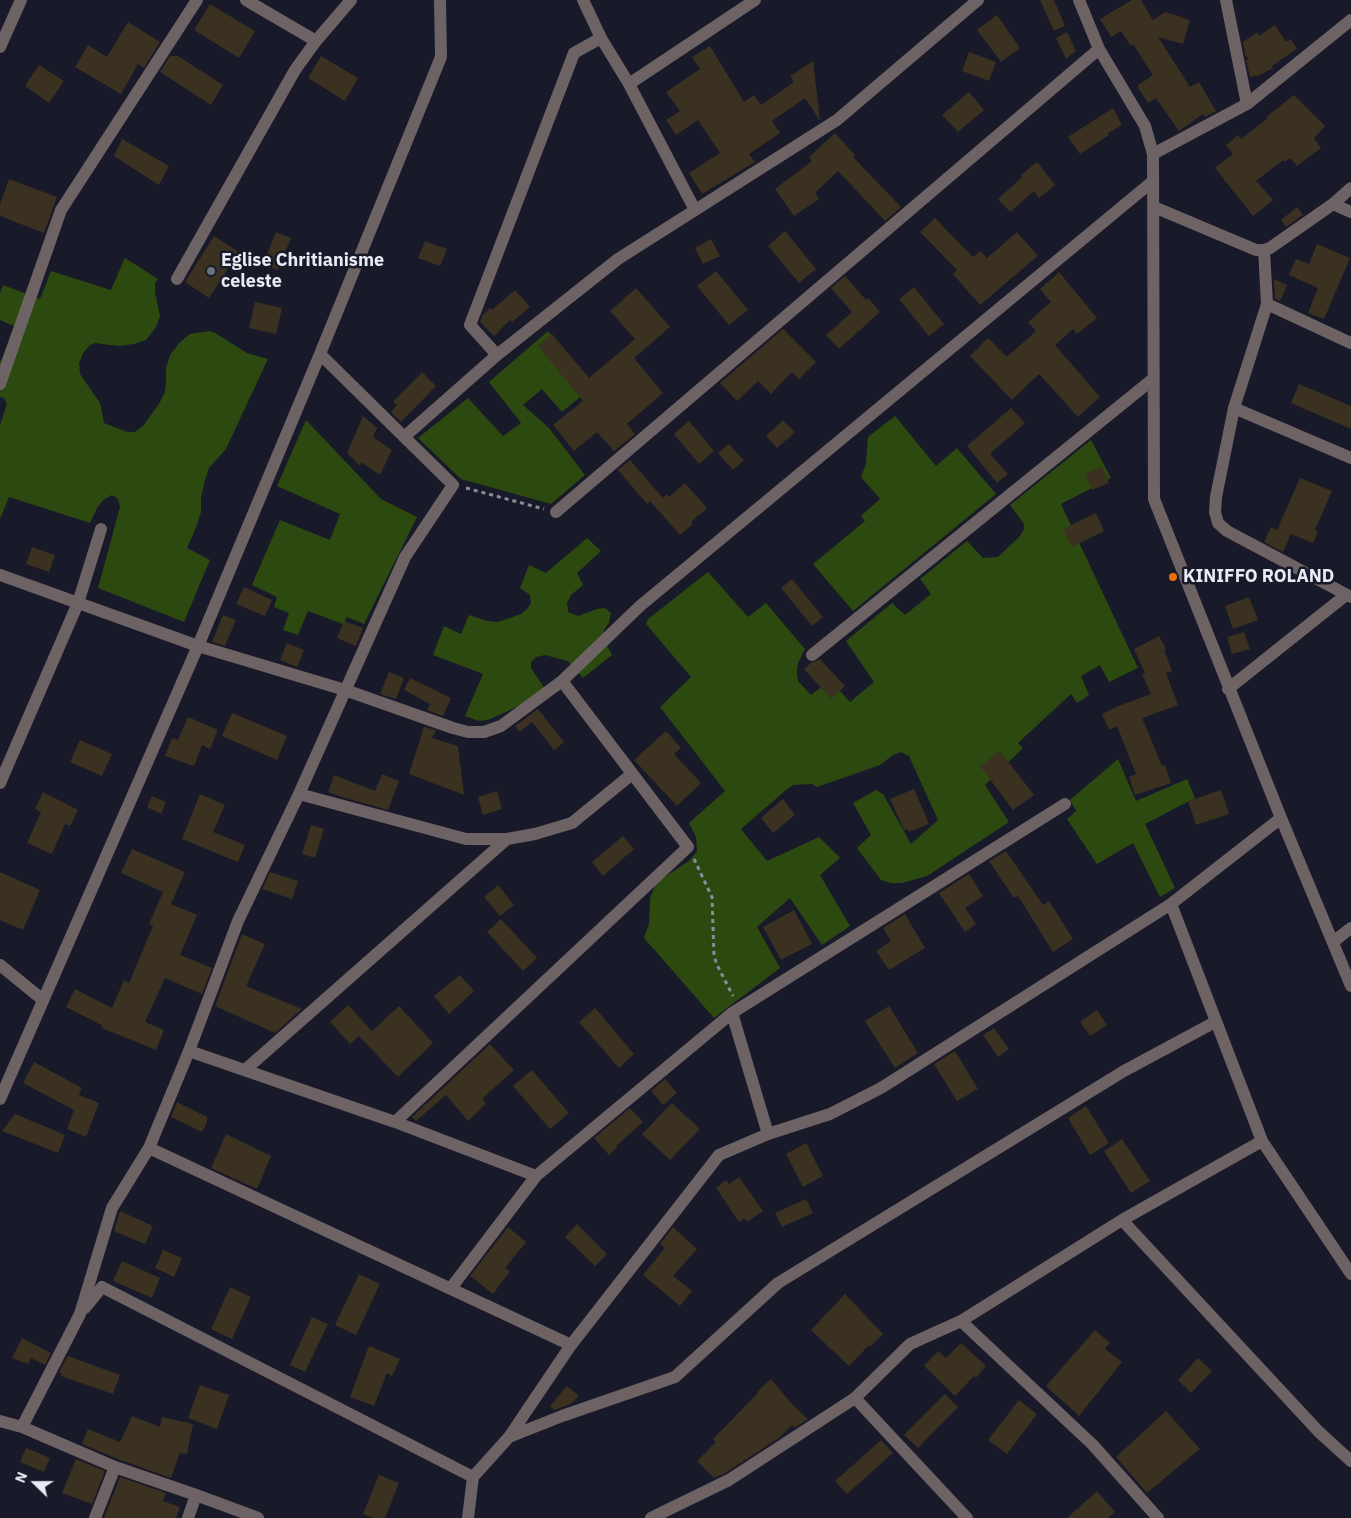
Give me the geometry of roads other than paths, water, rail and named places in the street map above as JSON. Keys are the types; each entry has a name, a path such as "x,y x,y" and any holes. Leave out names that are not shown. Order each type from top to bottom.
{"street":[{"path":"0,47 21,0"},
{"path":"0,384 61,210 197,0"},
{"path":"246,0 316,42"},
{"path":"177,278 295,70 351,0"},
{"path":"0,1099 198,646 441,57 440,0"},
{"path":"583,0 601,38 629,84 695,210"},
{"path":"629,84 736,5 755,0"},
{"path":"404,437 497,356 618,259 836,120 978,0"},
{"path":"1080,0 1099,49 1145,126 1153,154 1154,499 1228,688 1351,986"},
{"path":"1226,0 1247,104"},
{"path":"1153,154 1247,104 1351,20"},
{"path":"497,356 470,325 574,54 601,38"},
{"path":"556,512 1099,49"},
{"path":"0,575 198,646 345,690 453,728 468,732 484,732 501,726 562,681 640,606 1153,181"},
{"path":"1154,207 1256,250 1264,250 1270,248 1333,204 1351,188"},
{"path":"1333,204 1351,212"},
{"path":"1228,688 1348,596 1227,531 1218,523 1215,512 1216,497 1234,408 1267,304 1264,250"},
{"path":"1267,304 1351,343"},
{"path":"22,1428 80,1314 112,1208 149,1148 189,1051 238,921 299,794 405,557 453,485 320,354"},
{"path":"812,655 1154,379"},
{"path":"1234,408 1351,458"},
{"path":"0,783 78,603 101,529"},
{"path":"395,1122 688,847 562,681"},
{"path":"299,794 466,839 507,839 535,834 572,822 632,774"},
{"path":"451,1288 536,1176 732,1013 1065,804"},
{"path":"468,1518 473,1477 509,1437 572,1345 719,1155 768,1134 830,1114 881,1088 1171,904 1281,818"},
{"path":"245,1070 507,839"},
{"path":"1171,904 1262,1141 1351,1274"},
{"path":"1333,942 1351,928"},
{"path":"0,965 43,1000"},
{"path":"732,1013 768,1134"},
{"path":"509,1437 562,1416 675,1377 778,1283 1124,1071 1215,1022"},
{"path":"189,1051 395,1122 536,1176"},
{"path":"652,1518 730,1480 855,1398 910,1344 960,1321 1122,1220 1262,1141"},
{"path":"149,1148 572,1345"},
{"path":"1122,1220 1319,1432 1351,1461"},
{"path":"80,1314 102,1287 473,1477"},
{"path":"960,1321 1092,1445 1158,1518"},
{"path":"855,1398 963,1517"},
{"path":"0,1421 22,1428 115,1467 258,1518"},
{"path":"96,1518 115,1467"},
{"path":"188,1518 196,1495"}],"place":[{"name":"Eglise Chritianisme celeste","path":"211,271"},
{"name":"KINIFFO ROLAND","path":"1173,577"}]}
